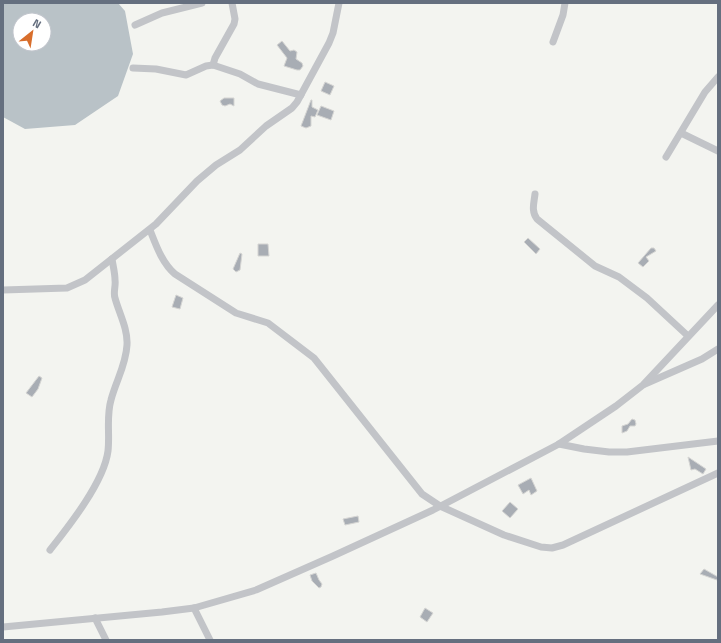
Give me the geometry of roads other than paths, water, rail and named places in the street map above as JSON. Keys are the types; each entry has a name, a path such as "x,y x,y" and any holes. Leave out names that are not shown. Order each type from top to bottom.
{"street":[{"path":"135,25 162,13 202,3"},
{"path":"213,65 234,24 235,19 232,3"},
{"path":"3,290 67,288 75,285 85,280 150,230 197,181 216,165 240,150 266,126 292,108 301,95 331,38 339,3"},
{"path":"553,42 563,15 565,3"},
{"path":"132,68 156,69 186,74 206,66 213,65 240,74 258,84 301,95"},
{"path":"666,157 705,92 718,77"},
{"path":"681,133 718,151"},
{"path":"535,194 533,214 537,218 595,266 619,277 647,298 688,336"},
{"path":"150,230 165,263 175,274 236,313 268,323 314,358 422,494 440,506 504,535 541,547 552,548 570,542 718,473"},
{"path":"50,550 74,520 89,495 105,462 108,452 108,411 123,368 127,345 127,336 114,296 115,281 112,259"},
{"path":"3,627 194,608 256,590 340,553 440,506 559,444 616,406 643,385 718,305"},
{"path":"643,385 702,359 718,349"},
{"path":"559,444 609,452 635,451 718,441"},
{"path":"194,608 210,640"},
{"path":"95,618 106,640"}]}
